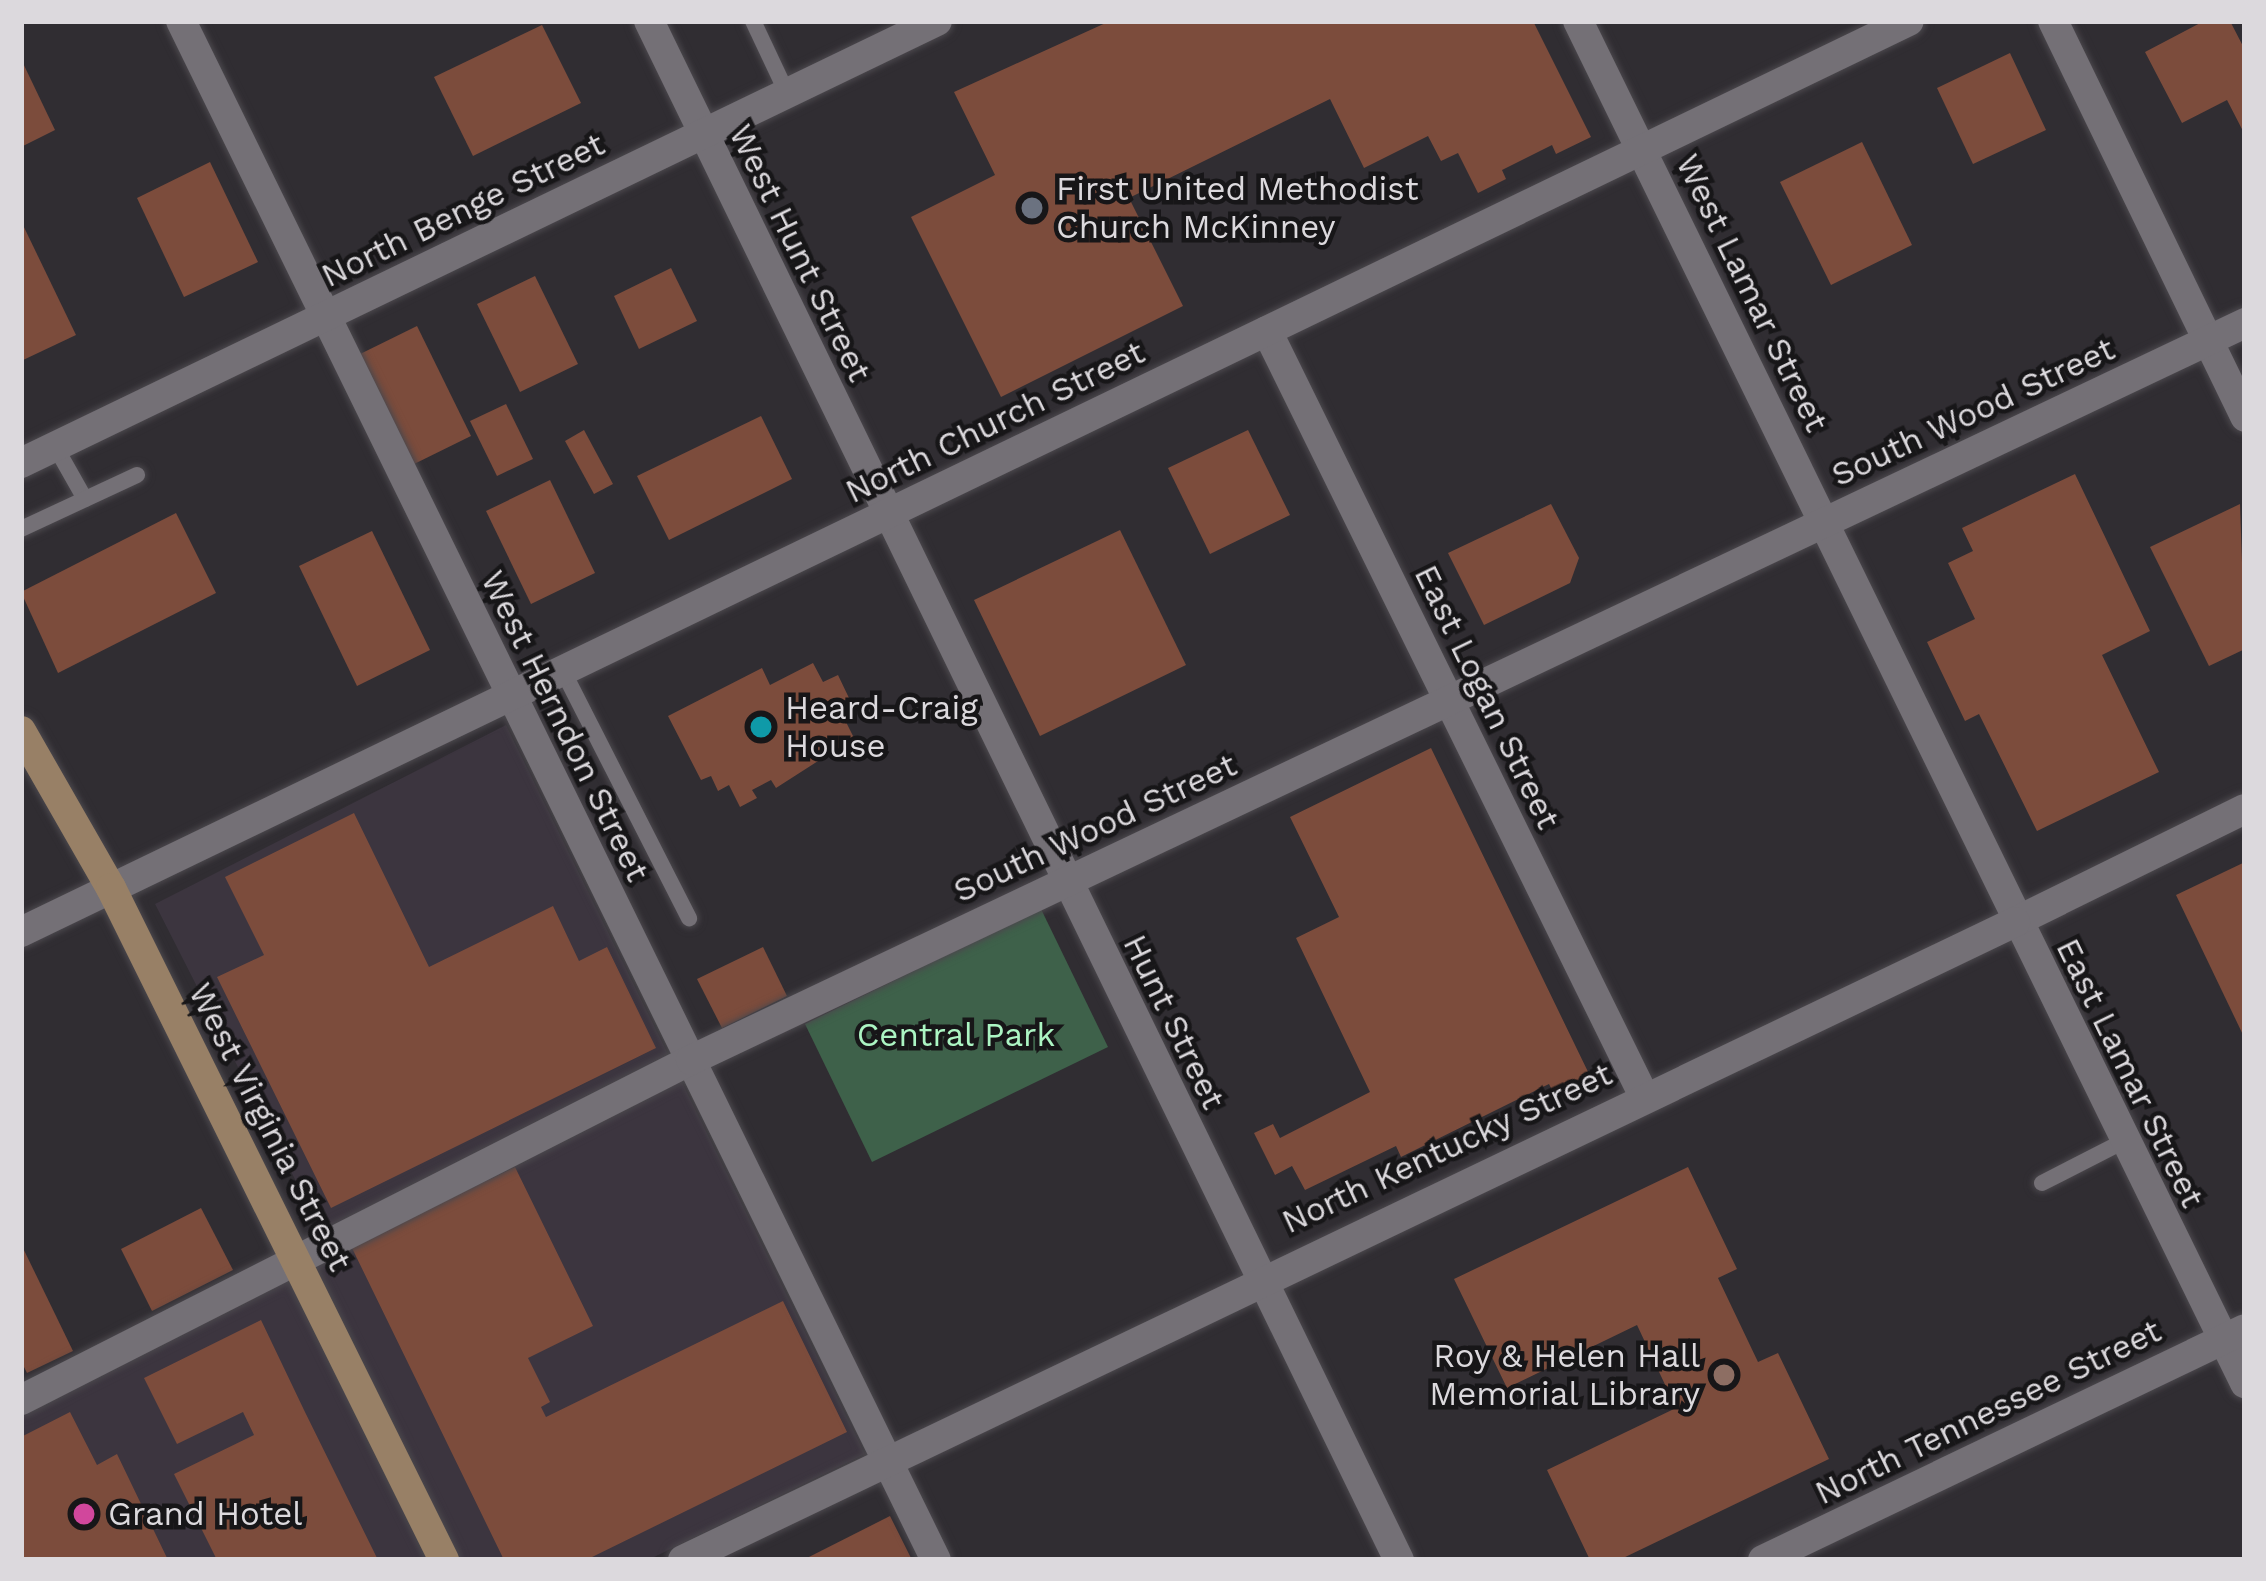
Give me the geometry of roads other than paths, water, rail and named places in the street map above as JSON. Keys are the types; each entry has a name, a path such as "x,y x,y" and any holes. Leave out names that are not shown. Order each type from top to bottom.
{"main road":[{"name":"West Virginia Street","path":"21,731 111,888 444,1560"}],"street":[{"name":"West Herndon Street","path":"182,21 323,318 936,1560"},
{"name":"West Hunt Street","path":"649,21 885,515"},
{"name":"North Benge Street","path":"21,463 703,133 888,32 937,21"},
{"name":"West Lamar Street","path":"1578,21 2015,922"},
{"name":"North Church Street","path":"21,932 1640,147 1910,21"},
{"path":"2054,21 2245,417"},
{"name":"South Wood Street","path":"21,1400 691,1060 2245,323"},
{"name":"East Logan Street","path":"1267,331 1643,1094"},
{"name":"Hunt Street","path":"885,515 1399,1560"},
{"name":"North Kentucky Street","path":"683,1560 1260,1277 2245,809"},
{"name":"East Lamar Street","path":"2015,922 2124,1142 2234,1334 2245,1383"},
{"name":"North Tennessee Street","path":"1763,1560 2234,1334"}],"lane":[{"path":"753,21 786,91"},
{"path":"56,446 85,499"},
{"path":"21,529 137,475"},
{"path":"562,669 689,918"},
{"path":"2042,1183 2124,1142"}],"place":[{"name":"First United Methodist Church McKinney","path":"1032,208"},
{"name":"Heard-Craig House","path":"761,727"},
{"name":"Roy & Helen Hall Memorial Library","path":"1724,1375"},
{"name":"Grand Hotel","path":"84,1514"}],"park label":[{"name":"Central Park","path":"956,1035"}]}
